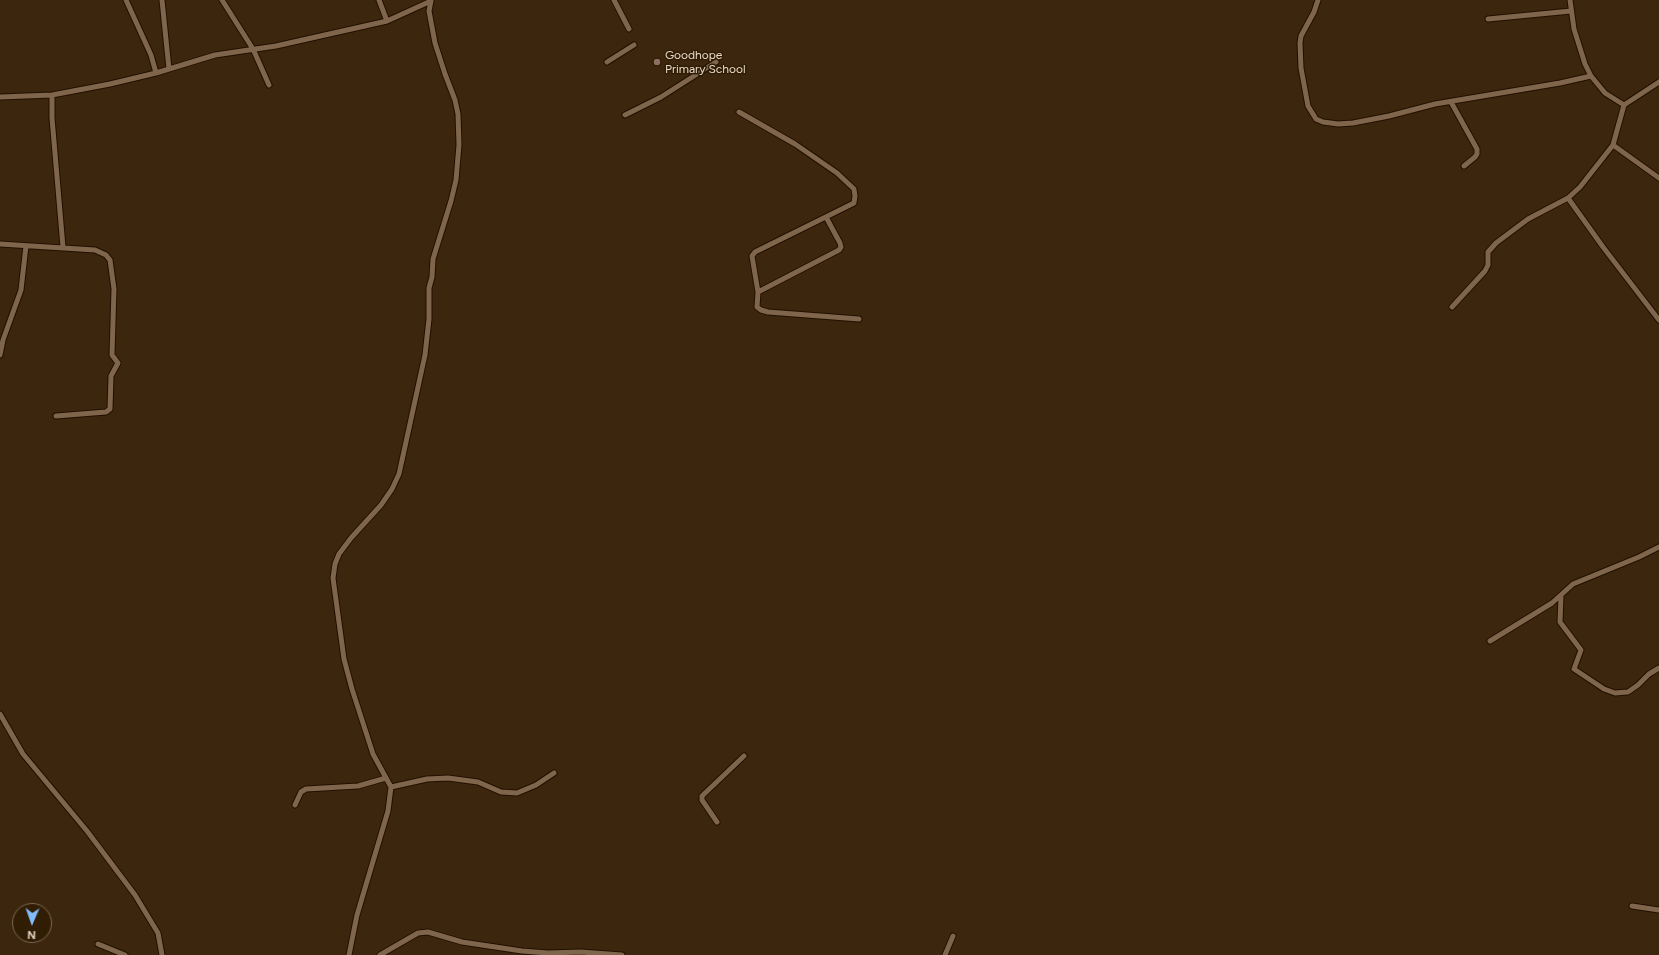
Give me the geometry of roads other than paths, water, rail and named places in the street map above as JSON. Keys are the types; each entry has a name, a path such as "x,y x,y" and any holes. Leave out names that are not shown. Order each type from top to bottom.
{"street":[{"path":"126,0 150,55 156,73"},
{"path":"162,0 169,69"},
{"path":"222,0 253,49 269,85"},
{"path":"379,0 387,22"},
{"path":"0,97 52,95 110,84 156,73 215,55 307,40 326,34 387,22 431,0"},
{"path":"348,955 357,914 388,811 390,787 373,754 350,681 339,629 333,578 335,564 339,554 392,489 398,474 425,355 429,288 432,277 433,259 451,202 456,180 459,139 458,114 455,100 433,36 429,11 431,0"},
{"path":"614,0 629,29"},
{"path":"1318,0 1314,12 1301,36 1300,43 1301,68 1308,106 1316,119 1338,124 1353,123 1451,102 1560,83 1591,76"},
{"path":"1570,0 1577,42 1591,76 1606,93 1624,105"},
{"path":"1488,19 1571,11"},
{"path":"607,62 634,45"},
{"path":"625,114 661,97 716,62"},
{"path":"1452,307 1485,271 1488,265 1488,252 1496,243 1528,219 1568,198 1580,187 1613,145 1624,105 1659,82"},
{"path":"52,95 52,118 63,247"},
{"path":"1451,102 1477,149 1475,158 1464,166"},
{"path":"739,112 795,144 837,173 854,188 854,203 755,252 752,256 758,292 757,307 762,310 859,319"},
{"path":"1613,145 1659,178"},
{"path":"1568,198 1602,247 1659,320"},
{"path":"758,292 839,250 841,247 840,243 826,217"},
{"path":"0,244 95,250 106,255 110,260 114,289 112,355 118,362 111,376 110,406 108,411 56,416"},
{"path":"0,355 21,290 26,246"},
{"path":"1490,641 1552,603 1573,584 1639,557 1659,547"},
{"path":"1560,596 1560,622 1581,650 1574,668 1604,689 1615,693 1628,692 1649,674 1659,668"},
{"path":"0,714 23,754 87,830 135,895 158,933 162,955"},
{"path":"717,822 702,800 702,796 744,756"},
{"path":"390,787 427,779 448,778 478,782 501,792 517,793 536,785 554,773"},
{"path":"295,805 301,792 306,789 358,786 386,778"},
{"path":"1632,906 1659,910"},
{"path":"380,955 418,933 428,932 462,942 522,951 548,953 581,952 622,955"},
{"path":"945,955 953,936"},
{"path":"98,944 125,955"}],"place":[{"name":"Goodhope Primary School","path":"657,62"}]}
